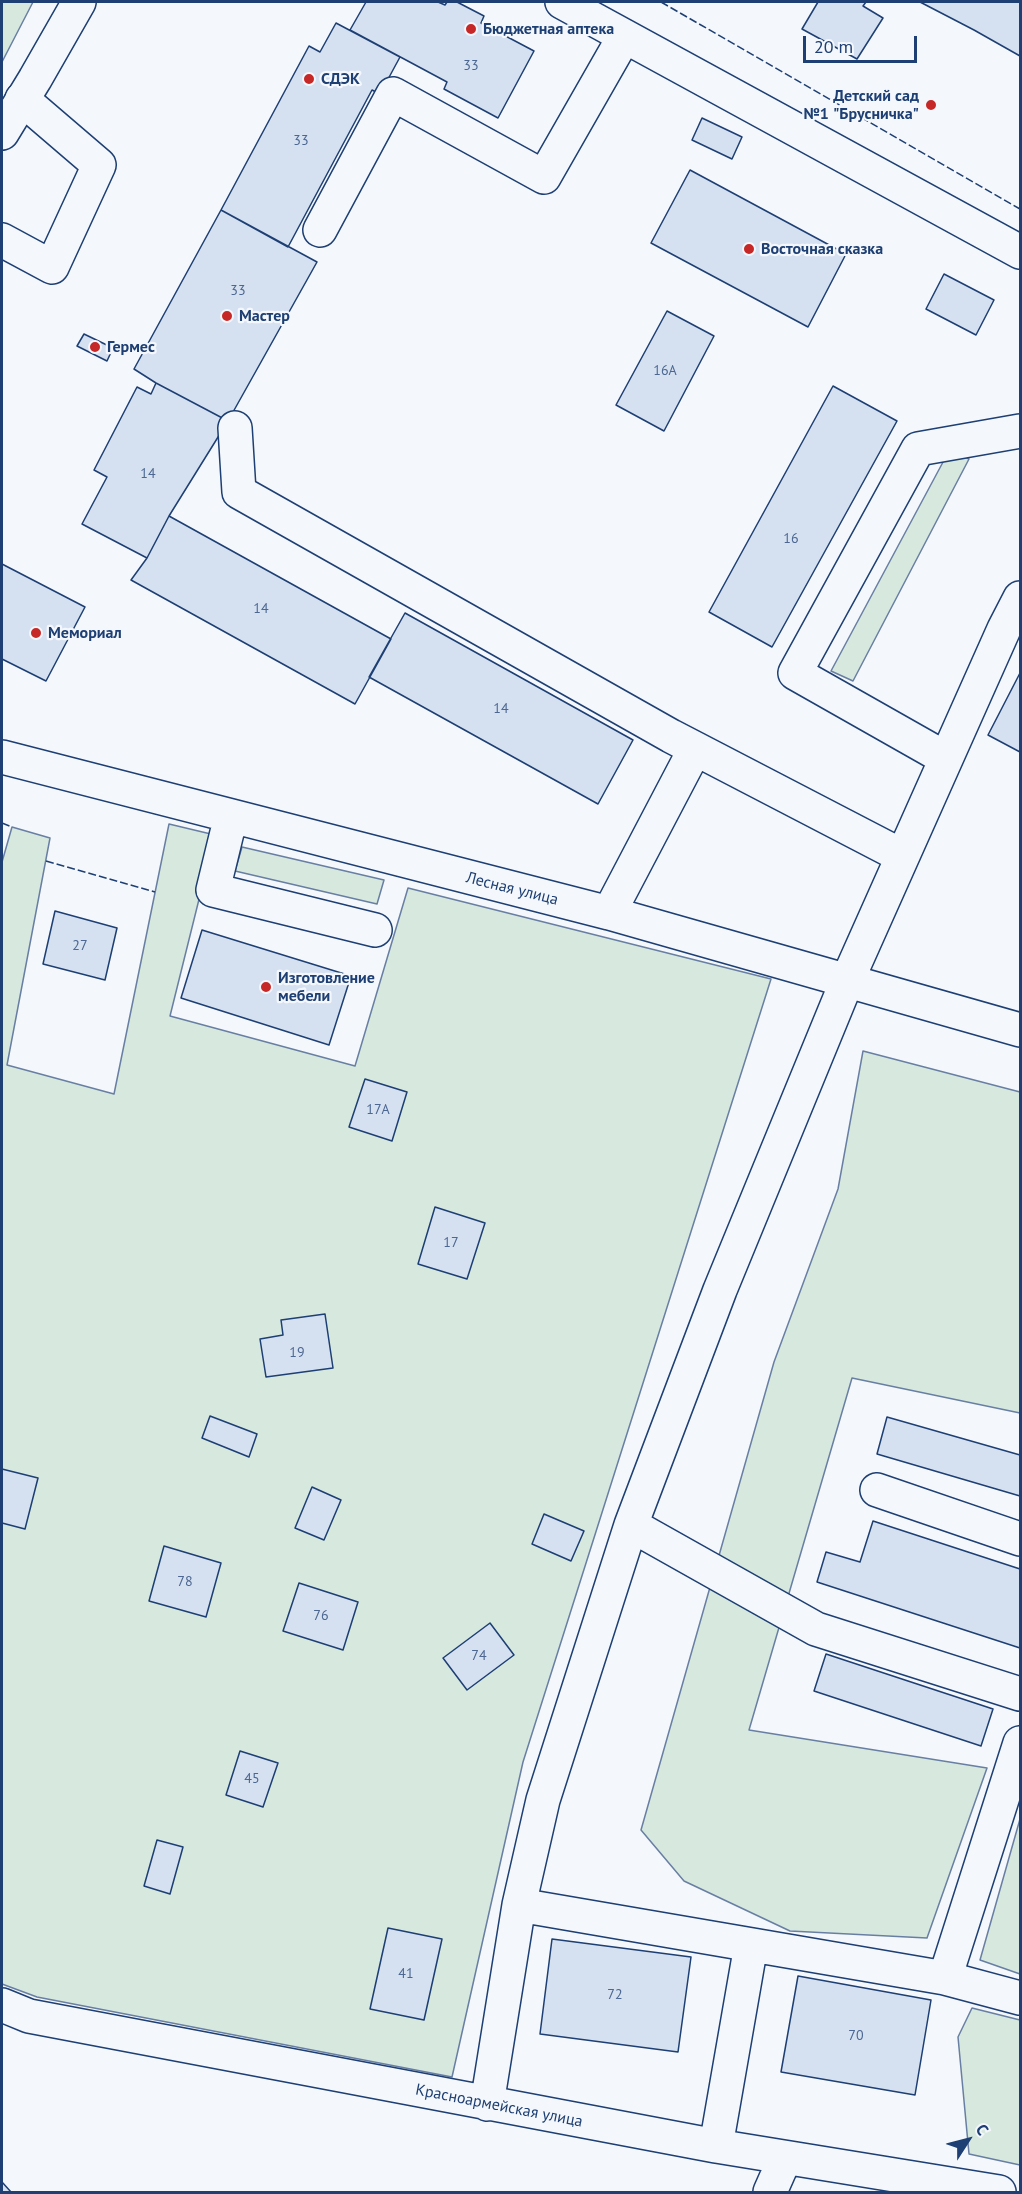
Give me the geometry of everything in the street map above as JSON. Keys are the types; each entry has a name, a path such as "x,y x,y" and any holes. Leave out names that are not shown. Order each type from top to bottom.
{"street":[{"path":"2,240 52,267 99,165 9,118 79,2"},
{"path":"562,2 1020,252"},
{"path":"320,230 393,94 544,177 624,37"},
{"path":"235,428 239,492 695,749 902,856"},
{"path":"945,758 795,673 918,449 1020,430"},
{"path":"487,2104 519,1905 543,1800 631,1525 720,1290 847,981 945,758 1012,633 1020,598"},
{"path":"609,913 695,749"},
{"name":"Лесная улица","path":"2,758 609,913 1020,1030"},
{"path":"231,816 213,890 375,930"},
{"path":"877,1490 1020,1539"},
{"path":"631,1525 816,1629 1020,1694"},
{"path":"945,1978 1020,1743"},
{"path":"519,1905 945,1978 1020,1998"},
{"path":"716,2146 751,1945"},
{"name":"Красноармейская улица","path":"2,2005 30,2016 487,2104 785,2158 999,2193"},
{"path":"771,2193 785,2158"}],"shaded area":[{"path":"2,2 33,2 2,62"},
{"path":"950,449 969,459 853,681 831,671"},
{"path":"169,824 215,835 170,1016 355,1066 408,888 771,979 523,1762 452,2077 37,1997 2,1984 2,862 12,827 50,838 7,1065 114,1094"},
{"path":"242,847 384,880 377,904 235,871"},
{"path":"863,1051 1020,1092 1020,1413 852,1378 749,1730 987,1768 927,1938 790,1931 684,1881 641,1830 774,1362 838,1189"},
{"path":"1020,1819 1020,1974 980,1960"},
{"path":"972,2008 1020,2020 1020,2165 969,2154 958,2037"}],"building":[{"path":"366,2 438,2 445,5 447,2 457,2 484,16 481,23 534,51 498,118 444,89 447,82 350,30"},
{"path":"818,2 866,2 863,6 883,18 857,59 802,29"},
{"path":"920,2 1020,2 1020,56 974,30"},
{"path":"336,23 400,57 380,94 372,90 288,247 221,210 309,46 320,52"},
{"path":"702,118 742,137 732,159 692,140"},
{"name":"Восточная сказка","path":"690,170 846,254 808,327 651,243"},
{"path":"221,210 317,262 228,421 134,369"},
{"path":"944,274 994,300 976,335 926,309"},
{"path":"667,311 714,336 664,431 616,405"},
{"name":"Гермес","path":"84,334 113,348 107,361 77,346"},
{"path":"156,383 228,421 169,516 147,558 82,524 107,477 94,470 137,387 151,394"},
{"path":"833,386 897,421 772,647 709,612"},
{"path":"169,516 391,639 355,704 131,580 147,558"},
{"name":"Мемориал","path":"2,564 85,607 46,681 2,659"},
{"path":"405,613 633,740 598,804 369,677"},
{"path":"1020,673 1020,752 988,735"},
{"path":"55,911 117,928 105,980 43,964"},
{"name":"Изготовление мебели","path":"202,930 351,976 329,1045 181,998"},
{"path":"365,1079 407,1092 392,1141 349,1127"},
{"path":"435,1207 485,1223 467,1279 418,1264"},
{"path":"325,1314 333,1368 266,1377 260,1339 283,1335 281,1320"},
{"path":"210,1416 257,1434 249,1457 202,1438"},
{"path":"887,1417 1020,1455 1020,1496 877,1454"},
{"path":"2,1469 38,1478 25,1529 2,1523"},
{"path":"312,1487 341,1500 324,1540 295,1528"},
{"path":"544,1514 584,1531 571,1561 532,1544"},
{"path":"873,1521 1020,1569 1020,1648 817,1582 826,1552 860,1562"},
{"path":"164,1546 221,1563 206,1617 149,1601"},
{"path":"299,1583 358,1602 343,1650 283,1631"},
{"path":"490,1623 514,1655 467,1690 443,1658"},
{"path":"826,1654 993,1709 981,1746 814,1691"},
{"path":"240,1751 278,1763 263,1807 226,1795"},
{"path":"157,1840 183,1847 170,1894 144,1886"},
{"path":"388,1928 442,1939 424,2020 370,2009"},
{"path":"552,1939 691,1957 678,2052 540,2034"},
{"path":"798,1976 931,2000 915,2095 781,2072"},
{"path":"2,2182 11,2192 2,2192"}],"fence":[{"path":"661,2 1020,209"},
{"path":"2,823 12,827"},
{"path":"46,861 155,892"}],"place":[{"name":"Бюджетная аптека","path":"471,29"},
{"name":"СДЭК","path":"309,79"},
{"name":"Детский сад №1 \"Брусничка\"","path":"931,105"},
{"name":"Восточная сказка","path":"749,249"},
{"name":"Мастер","path":"227,316"},
{"name":"Гермес","path":"95,347"},
{"name":"Мемориал","path":"36,633"},
{"name":"Изготовление мебели","path":"266,987"}]}
